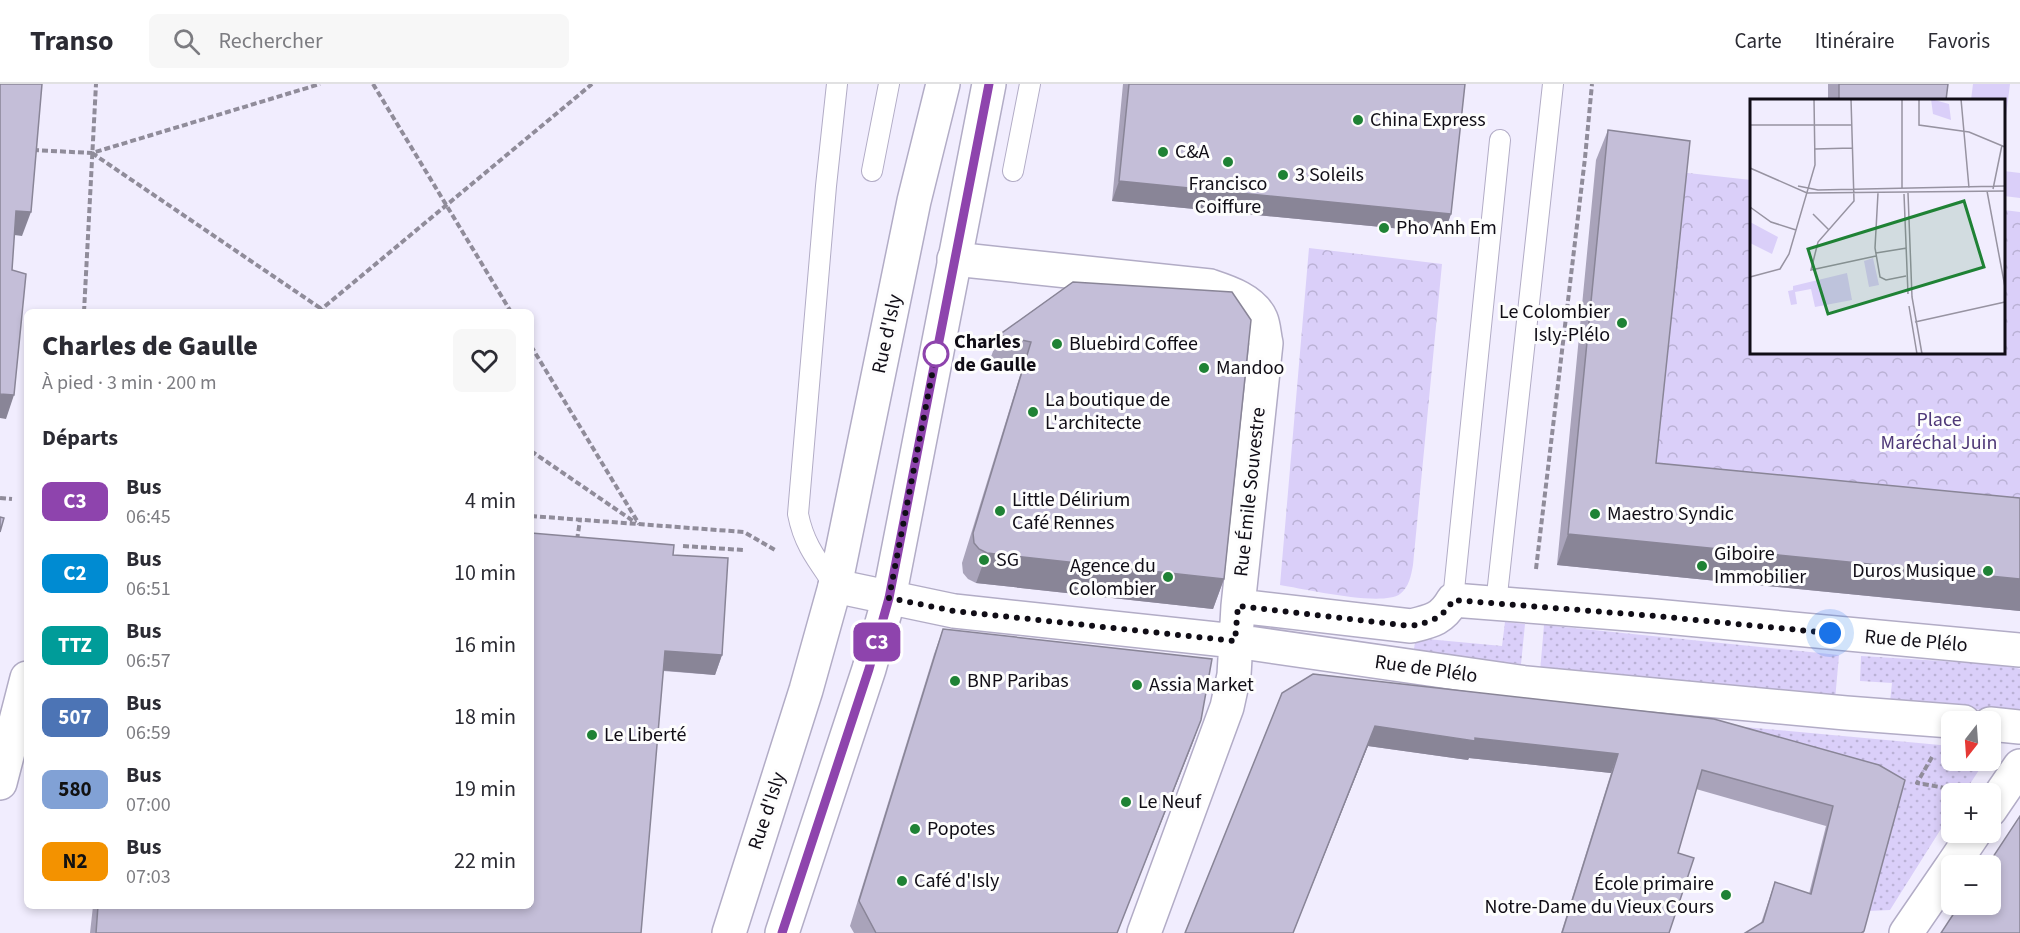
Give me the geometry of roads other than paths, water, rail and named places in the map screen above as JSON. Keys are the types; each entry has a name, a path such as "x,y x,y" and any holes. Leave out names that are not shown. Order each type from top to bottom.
{"street":[{"name":"Rue d'Isly","path":"729,933 806,690 835,586 914,201 943,84"},
{"path":"782,933 869,669 889,598 989,84"},
{"name":"Rue Émile Souvestre","path":"954,259 1210,286 1233,294 1249,304 1261,319 1266,343 1238,606 1234,675 1227,707 1144,933"},
{"path":"835,586 889,598"},
{"name":"Rue de Plélo","path":"889,598 954,611 1235,641 1526,683 1941,720"},
{"path":"1238,606 1411,626 1432,621 1446,611 1453,600"},
{"name":"Rue de Plélo","path":"1453,600 1655,616 2020,650"},
{"path":"0,783 24,690"},
{"path":"2001,725 2020,727"},
{"path":"2000,783 2020,766"},
{"path":"1906,933 1941,882"}],"lane":[{"path":"835,586 802,534 798,514 837,84"},
{"path":"872,171 889,84"},
{"path":"1013,171 1030,84"},
{"path":"1496,604 1553,84"},
{"path":"1453,600 1500,140"}],"place":[{"name":"China Express","path":"1358,120"},
{"name":"C&A","path":"1163,152"},
{"name":"Francisco Coiffure","path":"1228,162"},
{"name":"3 Soleils","path":"1283,175"},
{"name":"Pho Anh Em","path":"1384,228"},
{"name":"Le Colombier Isly-Plélo","path":"1622,323"},
{"name":"Bluebird Coffee","path":"1057,344"},
{"name":"Charles de Gaulle","path":"936,354"},
{"name":"Mandoo","path":"1204,368"},
{"name":"La boutique de L'architecte","path":"1033,412"},
{"name":"Little Délirium Café Rennes","path":"1000,511"},
{"name":"Maestro Syndic","path":"1595,514"},
{"name":"SG","path":"984,560"},
{"name":"Giboire Immobilier","path":"1702,566"},
{"name":"Duros Musique","path":"1988,571"},
{"name":"Agence du Colombier","path":"1168,577"},
{"name":"BNP Paribas","path":"955,681"},
{"name":"Assia Market","path":"1137,685"},
{"name":"Le Liberté","path":"592,735"},
{"name":"Le Neuf","path":"1126,802"},
{"name":"Popotes","path":"915,829"},
{"name":"Café d'Isly","path":"902,881"},
{"name":"École primaire Notre-Dame du Vieux Cours","path":"1726,895"}],"park label":[{"name":"Place Maréchal Juin","path":"1939,432"}]}
